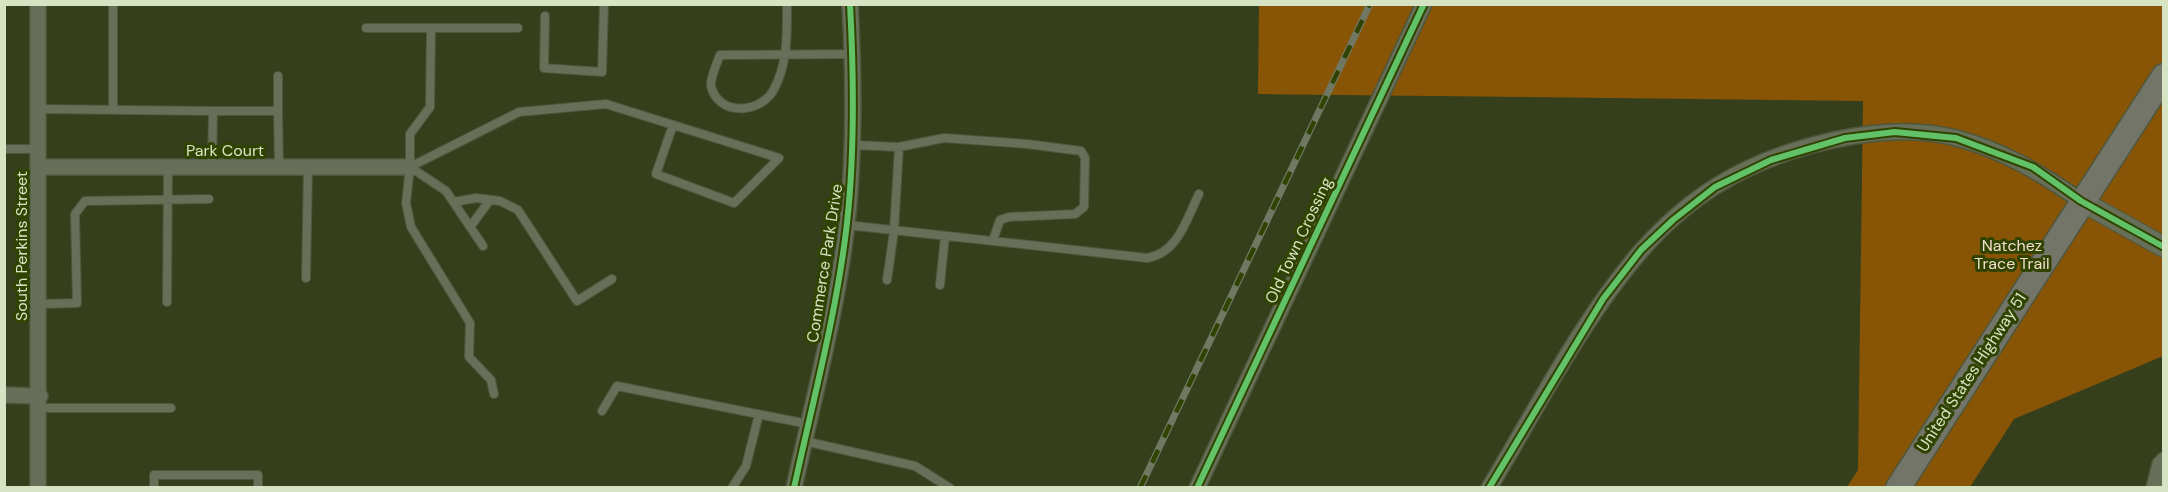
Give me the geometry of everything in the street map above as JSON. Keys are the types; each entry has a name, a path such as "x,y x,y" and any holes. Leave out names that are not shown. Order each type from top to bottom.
{"main road":[{"name":"United States Highway 51","path":"1898,488 2163,75"}],"street":[{"name":"South Perkins Street","path":"38,4 40,167 38,488"},
{"name":"Commerce Park Drive","path":"794,488 836,296 847,225 853,145 853,54 850,4"},
{"name":"Old Town Crossing","path":"1197,488 1424,4"},
{"path":"1489,488 1603,299 1641,250 1696,200 1743,171 1771,160 1845,138 1895,132 1928,133 1956,138 2033,168 2081,201 2163,247"},
{"name":"Park Court","path":"40,167 410,168"},
{"path":"4,395 40,402"},
{"path":"2154,488 2163,460"}],"lane":[{"path":"113,4 113,110"},
{"path":"544,16 544,68 602,72 604,4"},
{"path":"787,4 787,54 772,92 756,108 739,109 725,105 716,97 710,83 720,55 787,54 853,54"},
{"path":"366,28 518,28"},
{"path":"431,28 430,107 410,134 410,168 406,203 411,227 470,323 469,357 491,380 494,394"},
{"path":"278,76 279,168"},
{"path":"410,168 519,112 606,104 779,158 734,203 656,174 673,125"},
{"path":"38,109 278,111"},
{"path":"212,168 213,111"},
{"path":"853,145 899,147 944,138 1081,151 1085,158 1084,207 1075,213 1009,217 1000,220 993,240"},
{"path":"887,280 894,231 899,147"},
{"path":"4,149 38,149"},
{"path":"167,302 168,168"},
{"path":"306,278 308,168"},
{"path":"410,168 446,191 483,246"},
{"path":"847,225 1147,258 1160,255 1175,243 1199,194"},
{"path":"454,202 476,198 500,201 518,210 577,301 612,279"},
{"path":"40,304 77,303 75,213 85,201 209,200"},
{"path":"470,227 490,200"},
{"path":"940,285 945,236"},
{"path":"602,411 617,386 808,424"},
{"path":"40,402 171,408"},
{"path":"732,488 746,466 759,414"},
{"path":"804,441 915,466 950,488"},
{"path":"154,488 154,475 258,475 258,488"}],"green space":[{"name":"Natchez Trace Trail","path":"1259,5 2163,5 2163,356 2014,419 1970,487 1847,487 1858,470 1863,101 1258,94"}],"railway":[{"path":"1140,488 1370,4"}],"cycle path":[{"path":"794,488 831,323 847,223 853,114 850,4"},
{"path":"1197,488 1424,4"},
{"path":"1489,488 1603,299 1641,250 1673,220 1715,187 1771,160 1845,138 1895,132 1956,138 2033,167 2081,201 2164,247"}]}
